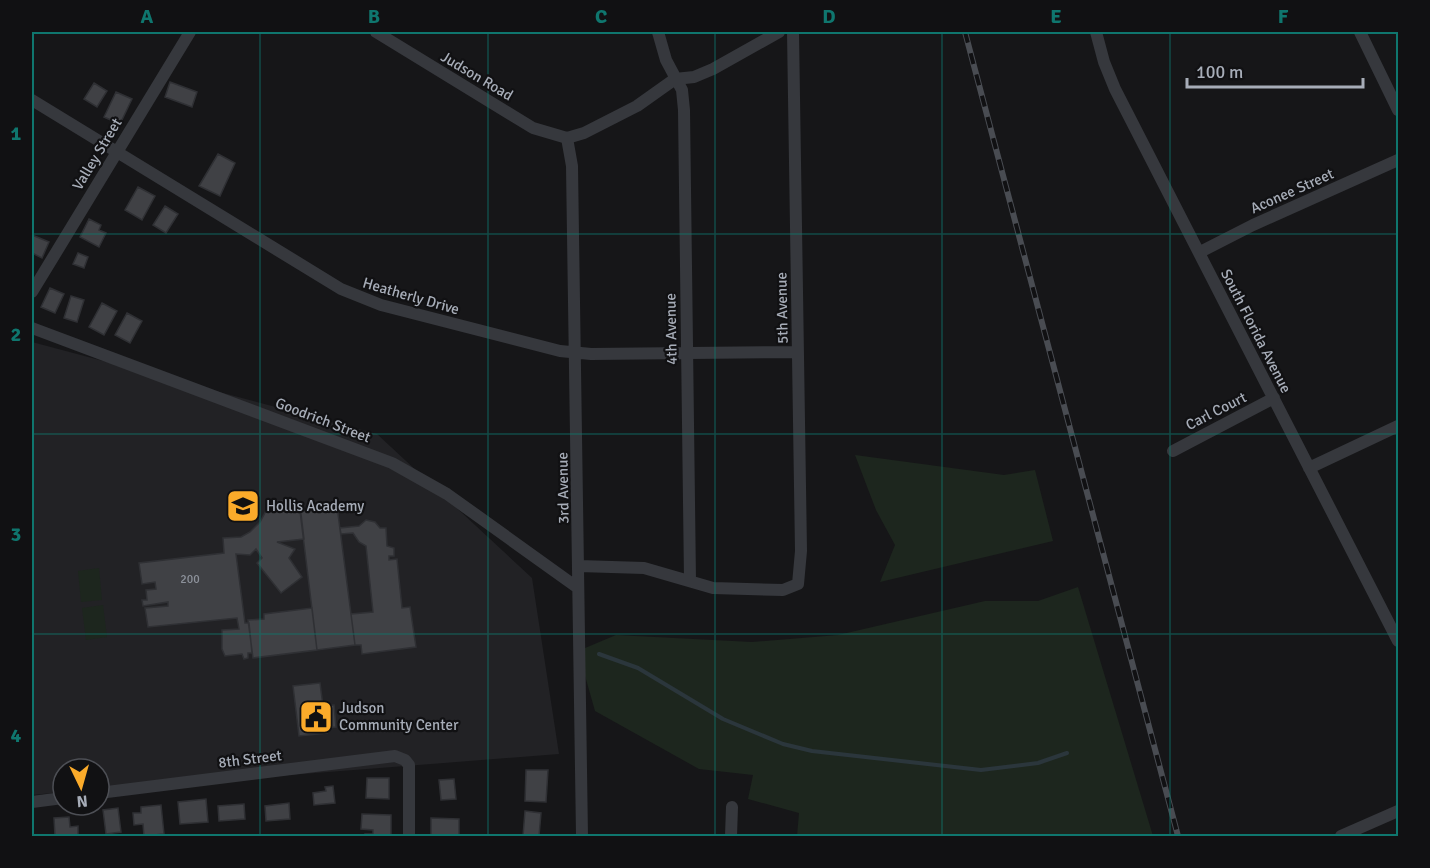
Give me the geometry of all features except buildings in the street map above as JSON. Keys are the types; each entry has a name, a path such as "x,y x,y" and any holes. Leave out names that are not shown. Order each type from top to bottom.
{"street":[{"name":"Valley Street","path":"32,292 190,32"},
{"name":"Judson Road","path":"376,32 534,128 567,138"},
{"name":"4th Avenue","path":"657,32 666,60 682,90 684,110 690,580"},
{"path":"567,138 584,133 637,106 675,79 694,77 713,69 779,32"},
{"name":"5th Avenue","path":"690,580 713,588 783,590 798,584 801,551 793,32"},
{"name":"South Florida Avenue","path":"1096,32 1104,62 1115,89 1398,641"},
{"path":"1360,32 1398,110"},
{"name":"Heatherly Drive","path":"32,100 357,297 467,328 575,352 798,352"},
{"name":"3rd Avenue","path":"567,138 572,166 582,837"},
{"name":"Aconee Street","path":"1200,252 1253,225 1398,160"},
{"name":"Goodrich Street","path":"32,328 392,463 447,494 578,588"},
{"name":"Carl Court","path":"1173,451 1274,398"},
{"path":"1309,468 1398,426"},
{"path":"579,566 644,568 690,580"},
{"name":"8th Street","path":"111,792 387,757 405,760 410,774 410,837"},
{"path":"32,802 51,800"},
{"path":"731,837 732,807"},
{"path":"1341,837 1398,811"}],"shaded area":[{"name":"Hollis Academy","path":"32,342 377,434 532,578 559,754 111,789 111,757 51,757 51,793 32,795"},
{"path":"855,455 1004,475 1035,470 1053,541 880,582 895,545 876,510"},
{"path":"99,568 102,600 81,602 78,571"},
{"path":"1078,587 1153,836 797,836 799,813 748,799 753,775 699,769 595,711 578,651 616,635 752,642 838,635 985,601 1038,601"},
{"path":"103,605 107,637 86,640 82,608"}],"waterway":[{"path":"599,654 638,668 723,719 783,744 812,751 981,770 1038,763 1067,753"}],"railway":[{"path":"965,32 1178,836"}],"place":[{"name":"Hollis Academy","path":"243,506"},
{"name":"Judson Community Center","path":"316,717"}]}
